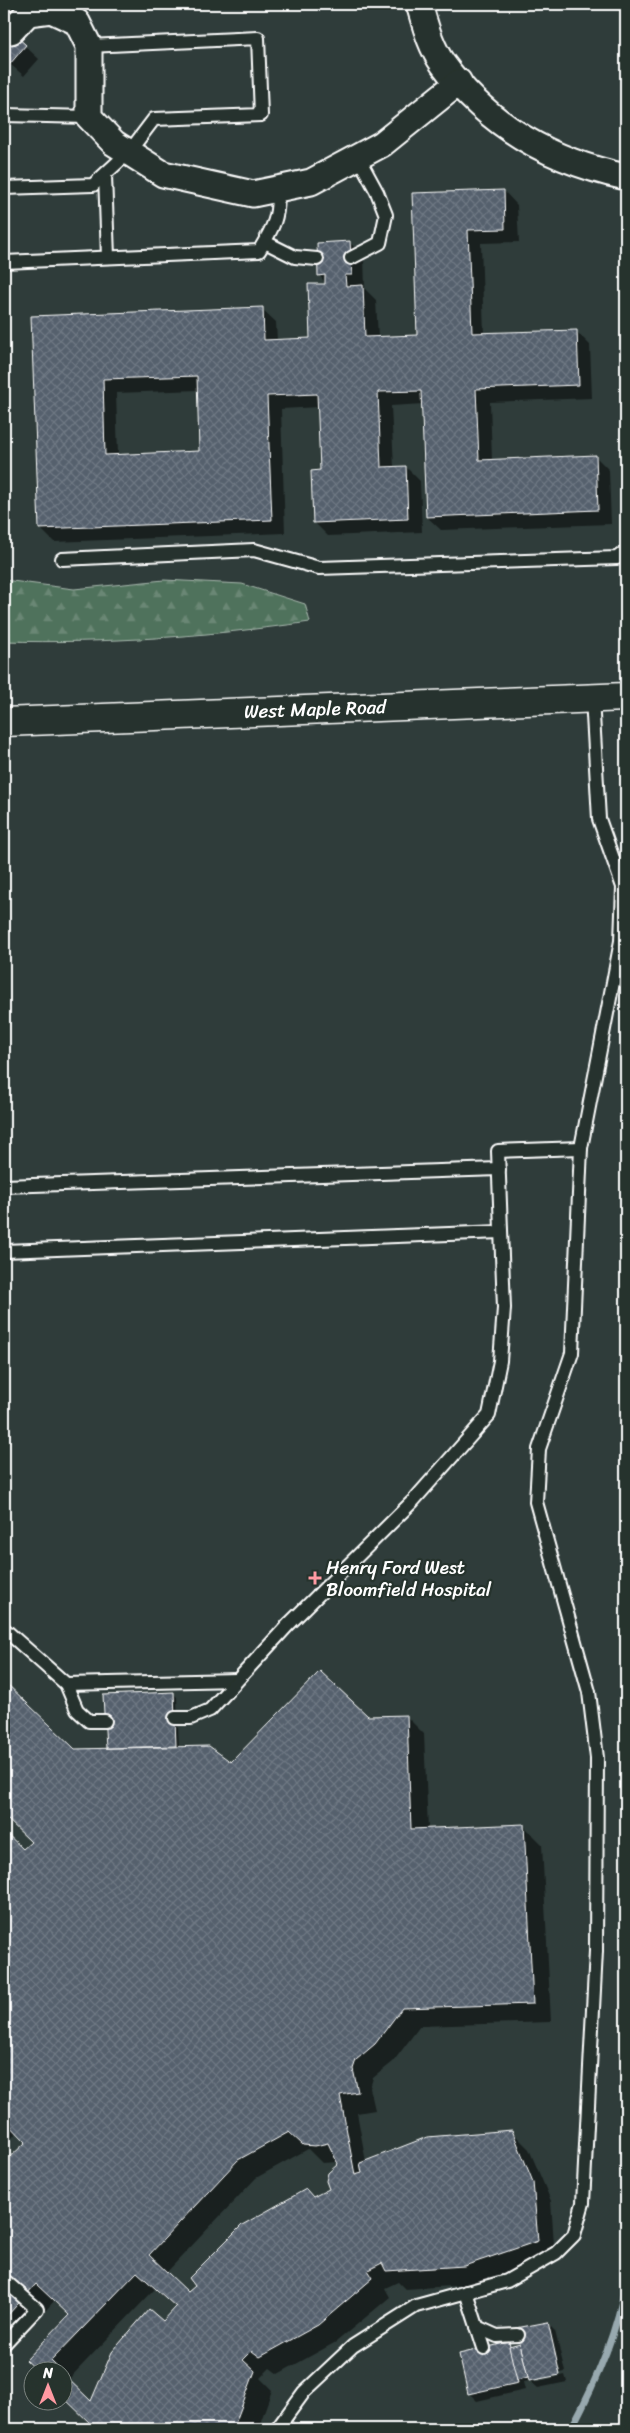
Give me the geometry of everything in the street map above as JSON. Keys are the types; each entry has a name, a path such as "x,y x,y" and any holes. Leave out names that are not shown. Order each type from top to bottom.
{"main road":[{"name":"West Maple Road","path":"4,722 626,697"}],"street":[{"path":"419,4 428,36 439,57 488,114 541,150 594,170 626,178"},
{"path":"11,31 28,14 51,10 77,22 88,46 89,117 114,143 164,174 252,194 311,182 358,157 382,144 459,82"}],"lane":[{"path":"4,188 93,186 129,152 154,120 261,115 258,38 88,46"},
{"path":"4,116 89,117"},
{"path":"351,258 380,243 386,215 377,192 358,157"},
{"path":"105,175 108,257"},
{"path":"4,262 259,251 273,229 279,207 277,189"},
{"path":"265,242 295,256 317,259"},
{"path":"62,559 254,550 319,568 617,558 626,551"},
{"path":"277,2429 304,2392 353,2346 416,2306 507,2282 556,2253 574,2235 583,2203 596,1951 597,1758 589,1692 536,1502 539,1449 572,1353 581,1148 621,941 625,882 599,819 592,698"},
{"path":"175,1718 191,1718 210,1710 288,1625 413,1501 488,1415 500,1361 504,1308 498,1151 581,1148"},
{"path":"4,1186 499,1169"},
{"path":"4,1251 502,1232"},
{"path":"4,1629 66,1684 77,1710 89,1721 105,1721"},
{"path":"66,1684 237,1680"},
{"path":"4,2280 37,2309 4,2344"},
{"path":"466,2292 484,2348"},
{"path":"477,2327 497,2336 513,2339"}],"green space":[{"path":"4,580 74,589 164,580 242,584 305,604 310,622 157,638 42,642 4,641"}],"building":[{"path":"4,25 26,45 10,64 4,58"},
{"path":"504,190 505,229 468,230 472,333 577,330 579,385 476,389 479,460 596,455 598,510 426,517 421,391 378,392 381,467 406,466 408,519 313,523 311,471 320,470 317,394 267,396 272,520 39,529 31,316 263,307 264,340 310,338 308,284 325,284 325,275 318,276 317,243 350,241 352,275 345,275 346,286 363,285 365,337 417,335 412,193","holes":["197,376 199,451 105,455 103,379"]},
{"path":"320,1671 368,1716 407,1715 411,1829 524,1824 533,2004 402,2008 375,2044 356,2060 353,2069 358,2092 340,2095 355,2175 362,2173 360,2163 427,2137 512,2130 533,2182 538,2241 464,2266 386,2271 382,2263 368,2270 373,2278 318,2325 260,2357 252,2351 243,2360 255,2371 233,2429 87,2429 92,2425 72,2406 72,2383 91,2401 112,2352 149,2309 163,2321 176,2307 137,2272 52,2360 26,2360 69,2315 36,2284 7,2316 4,2313 4,2160 6,2161 26,2142 4,2119 4,1831 23,1849 31,1842 4,1816 4,1681 75,1749 209,1746 231,1762","holes":["289,2132 303,2145 315,2146 328,2143 338,2164 328,2173 326,2181 329,2189 313,2197 306,2189 242,2225 189,2278 195,2286 188,2292 149,2255 238,2160"]},
{"path":"174,1692 176,1746 106,1748 103,1695"},
{"path":"548,2322 560,2375 529,2381 516,2328"},
{"path":"509,2342 518,2383 468,2394 459,2354"},
{"path":"520,2344 528,2377 517,2380 509,2347"}],"waterway":[{"path":"571,2429 604,2358 617,2320 626,2282"}],"place":[{"name":"Henry Ford West Bloomfield Hospital","path":"315,1578"}]}
